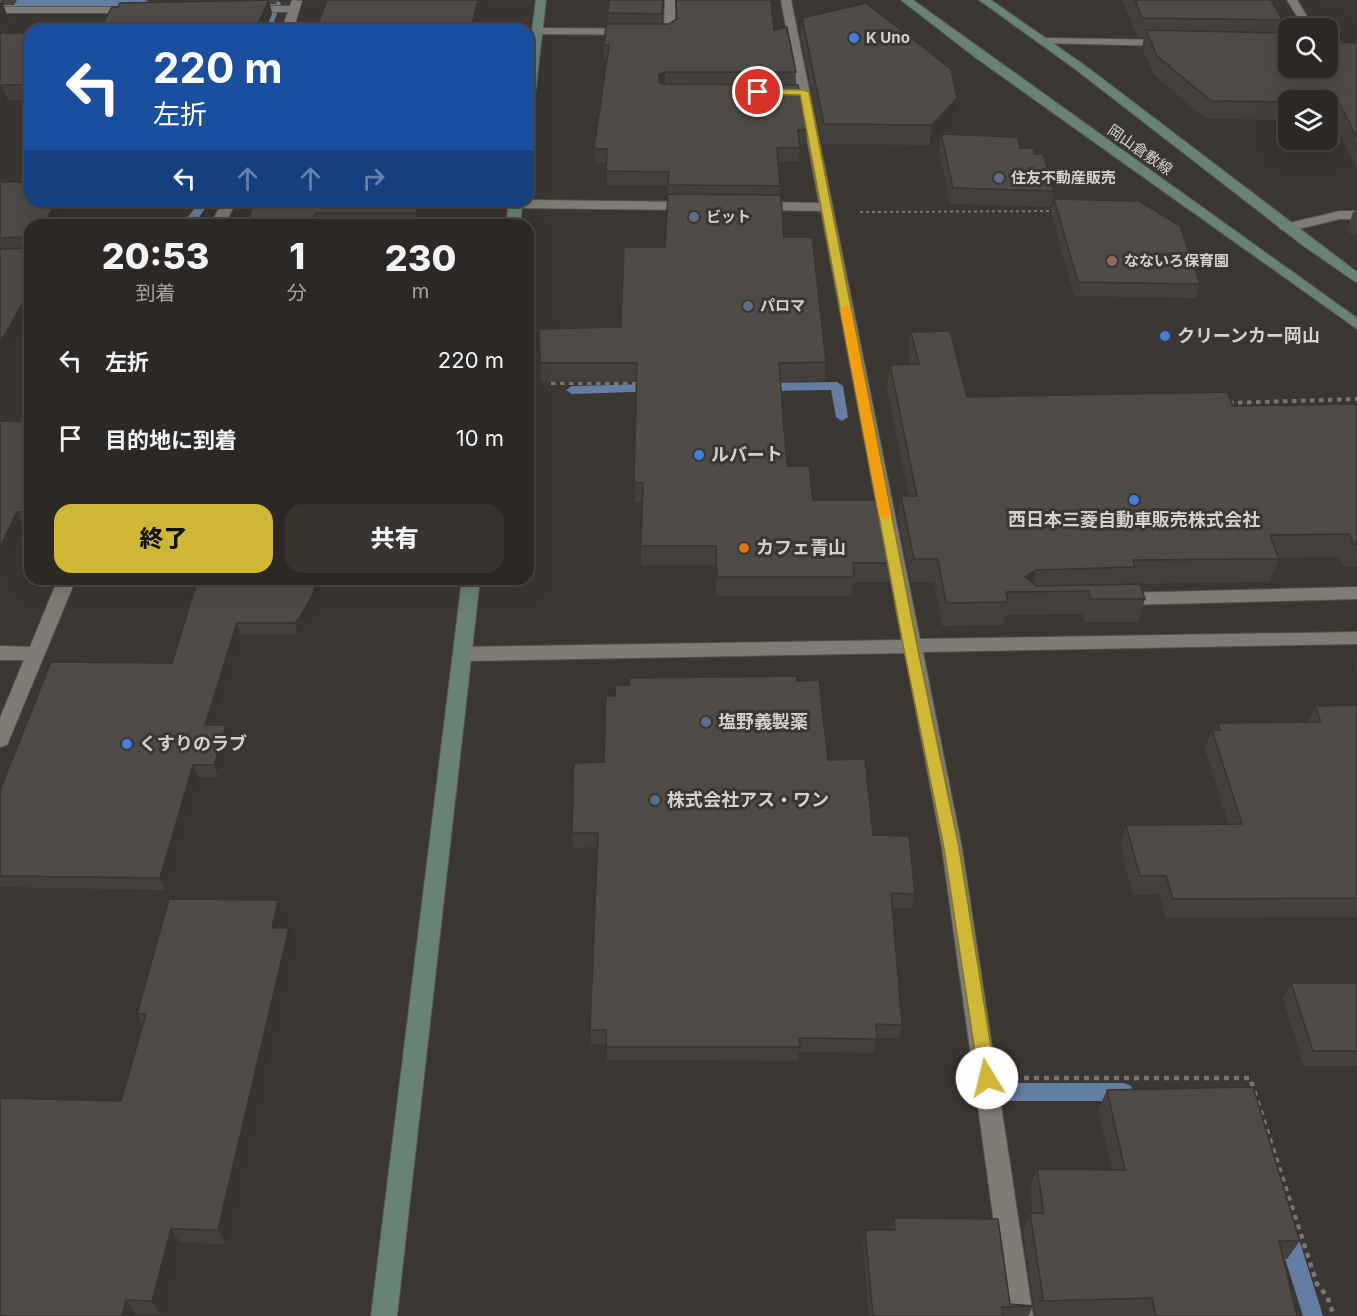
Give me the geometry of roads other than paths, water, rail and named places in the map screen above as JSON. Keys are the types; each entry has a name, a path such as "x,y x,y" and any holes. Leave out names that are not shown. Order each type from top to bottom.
{"main road":[{"path":"534,56 541,0"},
{"name":"岡山倉敷線","path":"906,0 980,56 1357,325"},
{"name":"岡山倉敷線","path":"984,0 1047,41 1286,228 1357,279"},
{"path":"384,1316 470,585"}],"street":[{"path":"537,31 669,32 670,0"},
{"path":"786,0 798,92 827,209 910,645 952,848 1020,1316"},
{"path":"1292,0 1303,18"},
{"path":"233,9 280,9 295,4"},
{"path":"289,24 295,4"},
{"path":"0,10 144,10"},
{"path":"1047,41 1182,44"},
{"path":"534,203 708,206"},
{"path":"743,206 827,209"},
{"path":"1286,228 1340,215 1357,215"},
{"path":"0,740 65,585"},
{"path":"1101,599 1357,593"},
{"path":"462,654 1357,638"},
{"path":"0,653 36,654"}],"waterway":[{"path":"0,3 146,3"},
{"path":"257,3 276,3 268,24"},
{"path":"192,219 201,207"},
{"path":"761,387 837,386 842,417"},
{"path":"572,390 656,388"},
{"path":"1006,1092 1124,1092"},
{"path":"1287,1233 1313,1316"}],"place":[{"name":"K Uno","path":"854,38"},
{"name":"住友不動産販売","path":"999,178"},
{"name":"ビット","path":"694,217"},
{"name":"なないろ保育園","path":"1112,261"},
{"name":"パロマ","path":"748,306"},
{"name":"クリーンカー岡山","path":"1165,336"},
{"name":"ルバート","path":"699,455"},
{"name":"西日本三菱自動車販売株式会社","path":"1134,500"},
{"name":"カフェ青山","path":"744,548"},
{"name":"塩野義製薬","path":"706,722"},
{"name":"くすりのラブ","path":"127,744"},
{"name":"株式会社アス・ワン","path":"655,800"}]}
